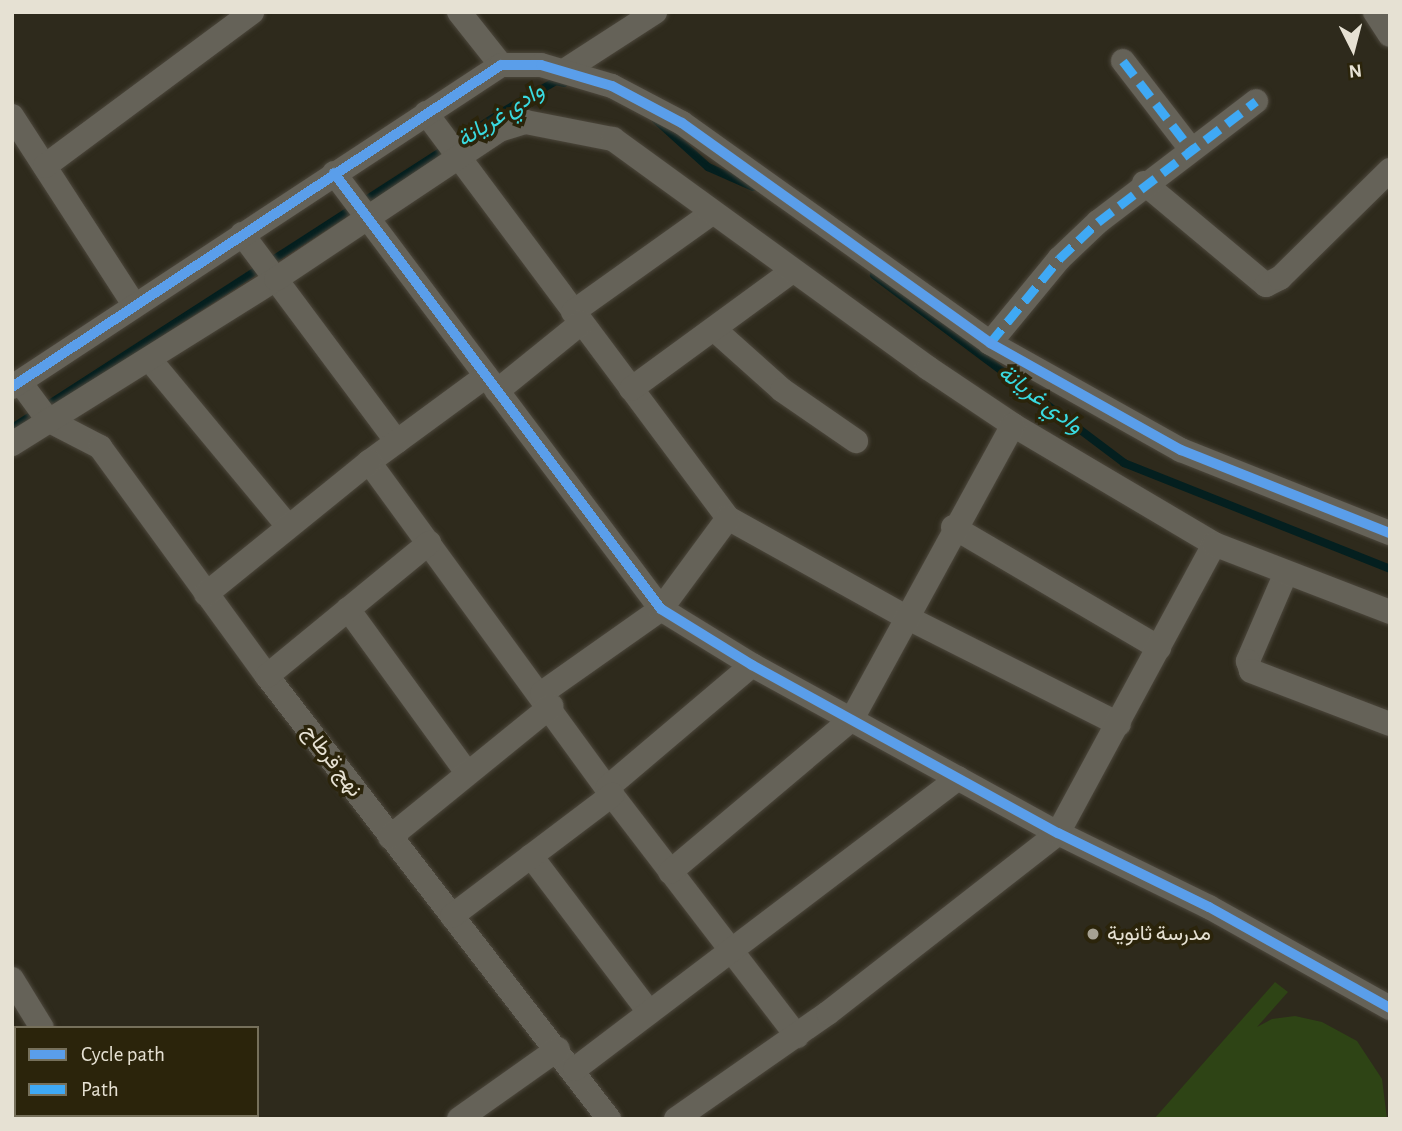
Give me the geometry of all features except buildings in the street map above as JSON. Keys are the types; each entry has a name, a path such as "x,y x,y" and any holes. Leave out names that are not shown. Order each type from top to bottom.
{"street":[{"path":"45,166 252,12"},
{"path":"459,12 501,65"},
{"path":"567,69 655,12"},
{"path":"1375,12 1390,35"},
{"path":"1123,61 1190,148"},
{"path":"47,419 20,387 135,306 501,65 567,69 612,86 682,123 990,343 1181,450 1390,533"},
{"path":"990,343 1059,259 1144,183 1256,101"},
{"path":"426,113 728,518 908,618 1119,724"},
{"path":"12,116 135,306"},
{"path":"12,444 47,419 150,360 276,279 499,130 519,123 607,135 792,271 1013,425 1214,544 1285,575 1390,612"},
{"path":"1144,183 1266,285 1280,278 1390,170"},
{"path":"334,173 661,609 752,665 1058,834 1209,907 1389,1010"},
{"path":"206,594 369,462 491,383 712,213"},
{"path":"242,234 397,442"},
{"path":"631,389 792,271"},
{"path":"715,330 782,390 856,441"},
{"path":"150,360 288,526"},
{"name":"نهج قرطاج","path":"47,419 100,447 267,676 452,916 575,1069 609,1119"},
{"path":"670,872 852,719 908,618 953,527 1013,425"},
{"path":"369,462 547,700 609,791 728,950 797,1036"},
{"path":"390,836 467,773 547,700 661,609 728,518"},
{"path":"953,527 1159,648"},
{"path":"267,676 429,543"},
{"path":"676,1119 797,1036 1058,834 1214,544"},
{"path":"1285,575 1248,661 1251,671 1390,724"},
{"path":"348,609 467,773"},
{"path":"452,916 531,856 609,791 752,665"},
{"path":"575,1069 728,950 958,778"},
{"path":"531,856 649,1012"},
{"path":"12,979 41,1026"},
{"path":"459,1119 558,1049"}],"green space":[{"path":"1275,982 1288,992 1257,1027 1272,1019 1295,1016 1322,1022 1357,1041 1382,1079 1387,1119 1154,1119"}],"waterway":[{"name":"وادي غريانة","path":"12,428 504,111 556,81 564,83"},
{"name":"وادي غريانة","path":"656,120 708,167 753,187"},
{"name":"وادي غريانة","path":"874,275 1124,463 1390,569"}],"marked path":[{"path":"1123,61 1190,148"},
{"path":"990,343 1059,259 1098,222 1256,101"}],"cycle path":[{"path":"12,387 501,65 541,65 612,86 682,123 990,343 1181,450 1390,533"},
{"path":"334,173 661,609 752,665 1058,833 1209,907 1390,1008"}],"place":[{"name":"مدرسة ثانوية","path":"1093,934"}]}
